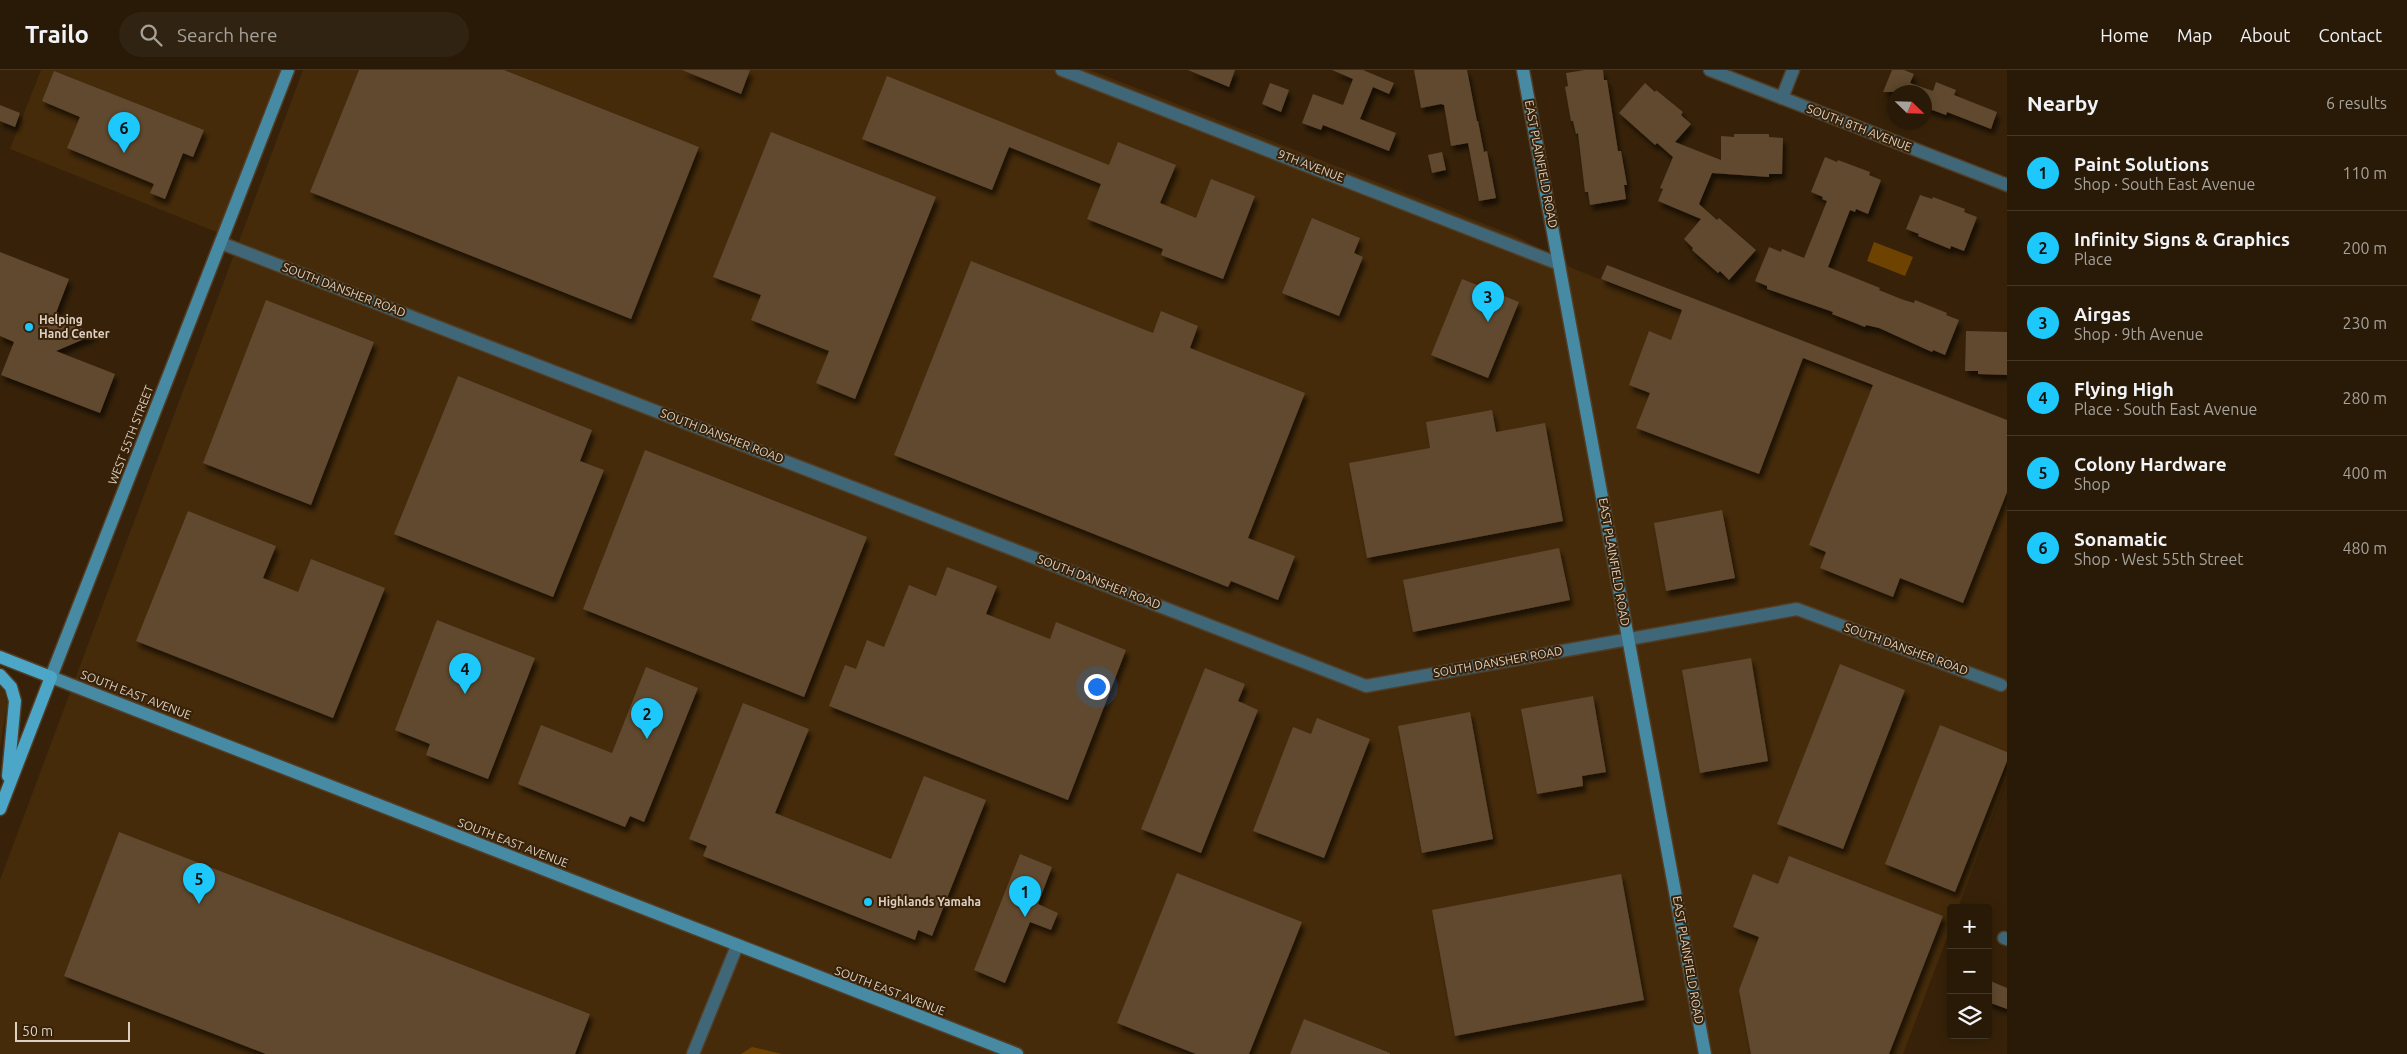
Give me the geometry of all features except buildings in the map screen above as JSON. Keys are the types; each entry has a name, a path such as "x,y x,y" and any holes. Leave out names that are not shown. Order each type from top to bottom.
{"main road":[{"name":"WEST 55TH STREET","path":"0,809 288,70"},
{"name":"EAST PLAINFIELD ROAD","path":"1523,70 1705,1054"},
{"name":"SOUTH EAST AVENUE","path":"0,657 1016,1054"},
{"path":"0,674 11,687 15,701 7,791"}],"street":[{"name":"9TH AVENUE","path":"1062,70 1559,264"},
{"name":"SOUTH 8TH AVENUE","path":"1710,70 2007,185"},
{"path":"1782,98 1793,70"},
{"name":"SOUTH DANSHER ROAD","path":"221,243 1366,686 1797,609 2001,685"},
{"path":"693,1054 737,946"}],"shaded area":[{"path":"41,70 283,70 219,233 10,149"},
{"path":"303,70 1090,70 1518,237 1574,269 2007,440 2007,778 1960,904 1947,904 1947,938 1903,1054 0,1054 0,880"},
{"path":"1874,242 1913,257 1905,276 1867,261"},
{"path":"0,683 5,692 7,704 0,748"},
{"path":"752,1047 782,1054 741,1054"}],"place":[{"name":"Sonamatic","path":"124,153"},
{"name":"Airgas","path":"1488,322"},
{"name":"Helping Hand Center","path":"29,327"},
{"name":"Flying High","path":"465,694"},
{"name":"Infinity Signs & Graphics","path":"647,739"},
{"name":"Highlands Yamaha","path":"868,902"},
{"name":"Colony Hardware","path":"199,904"},
{"name":"Paint Solutions","path":"1025,917"}]}
